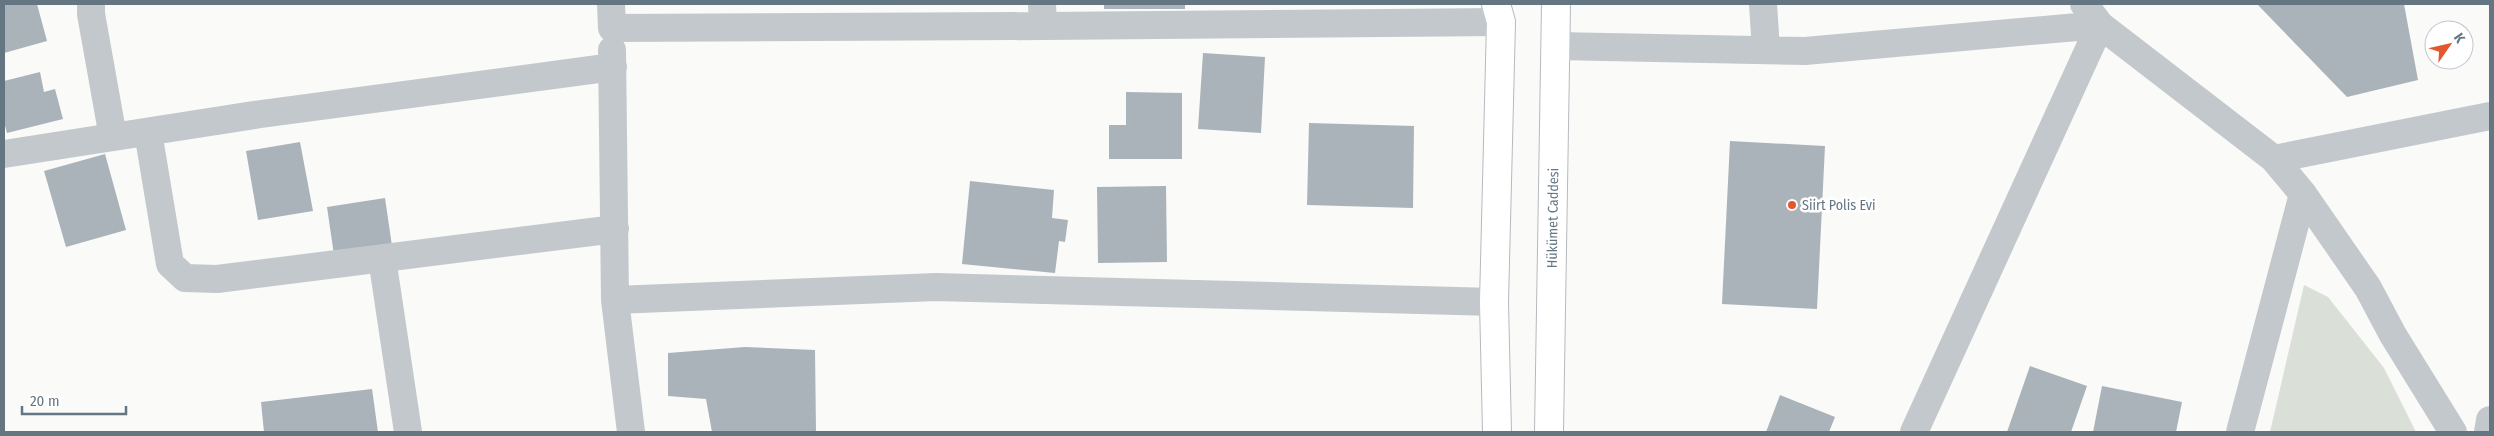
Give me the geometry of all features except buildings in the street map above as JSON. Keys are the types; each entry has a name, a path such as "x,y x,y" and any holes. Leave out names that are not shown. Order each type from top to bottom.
{"main road":[{"name":"Hükümet Caddesi","path":"1549,432 1549,320 1556,4"},
{"path":"1497,432 1494,302 1499,13"}],"street":[{"path":"91,4 91,14 112,137"},
{"path":"1763,4 1766,50"},
{"path":"631,432 616,300 612,16 1499,13"},
{"path":"1556,46 1805,51 2092,14 2274,159 2303,194 2368,288 2393,335 2452,432"},
{"path":"1914,432 2092,14"},
{"path":"4,154 271,113 612,67"},
{"path":"2274,159 2490,116"},
{"path":"148,132 170,264 185,278 217,279 614,229"},
{"path":"2240,432 2303,194"},
{"path":"382,258 408,432"},
{"path":"616,300 936,287 1494,302"},
{"path":"2488,432 2490,420"}],"shaded area":[{"path":"2304,285 2328,297 2384,368 2416,432 2270,432"}],"place":[{"name":"Siirt Polis Evi","path":"1792,205"}]}
